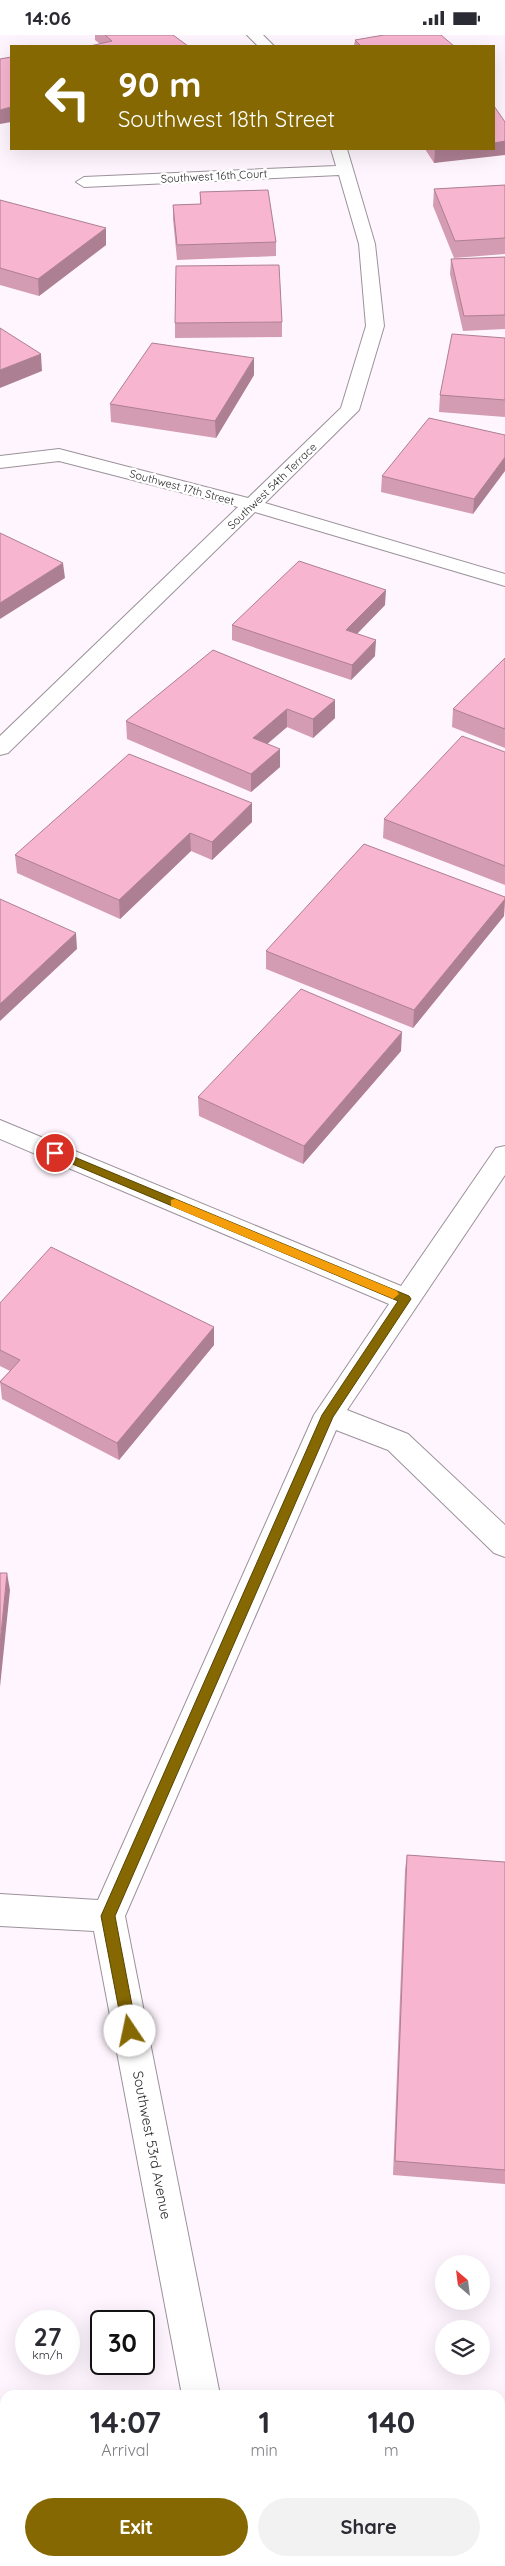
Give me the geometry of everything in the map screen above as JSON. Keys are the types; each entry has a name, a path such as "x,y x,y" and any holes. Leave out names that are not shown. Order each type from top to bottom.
{"street":[{"path":"254,35 267,45"},
{"name":"Southwest 54th Terrace","path":"0,749 350,410 375,326 367,244 339,150"},
{"name":"Southwest 16th Court","path":"84,182 344,170"},
{"name":"Southwest 17th Street","path":"0,462 58,455 252,505 505,580"},
{"path":"0,1129 405,1299"},
{"path":"0,1910 108,1916 328,1415 405,1299 505,1155"},
{"path":"328,1415 398,1442 505,1544"},
{"name":"Southwest 53rd Avenue","path":"108,1916 200,2390"}],"building":[{"path":"105,35 173,35 187,45 94,45 112,41"},
{"path":"384,35 441,35 453,45 360,45 355,40"},
{"path":"10,57 10,107 0,110 0,59"},
{"path":"495,107 505,122 505,141 495,143"},
{"path":"505,185 505,238 455,241 434,189"},
{"path":"268,190 276,242 177,245 173,205 201,204 200,192"},
{"path":"0,200 106,228 38,279 0,268"},
{"path":"505,257 505,315 464,316 451,259"},
{"path":"279,265 282,322 175,323 176,266"},
{"path":"0,328 41,354 0,370"},
{"path":"452,334 505,338 505,400 440,395"},
{"path":"152,343 254,358 215,421 110,404"},
{"path":"429,418 505,435 505,457 474,499 382,476"},
{"path":"0,533 63,563 0,603"},
{"path":"299,561 386,590 346,630 376,640 352,665 232,625"},
{"path":"213,650 335,700 313,719 287,709 253,738 280,749 251,774 126,721"},
{"path":"505,658 505,729 453,709"},
{"path":"462,736 505,752 505,866 384,819"},
{"path":"129,754 252,803 212,842 190,833 119,900 15,855"},
{"path":"364,844 505,897 414,1010 266,951"},
{"path":"0,899 76,933 0,1004"},
{"path":"301,989 402,1032 304,1146 198,1097"},
{"path":"51,1247 214,1327 117,1443 0,1382 20,1360 0,1350 0,1303"},
{"path":"0,1573 7,1573 0,1644"},
{"path":"407,1855 505,1862 505,2170 395,2161"}],"slow traffic":[{"path":"175,1203 393,1294"}],"route":[{"path":"55,1153 405,1299 328,1415 108,1916 130,2031"}]}
